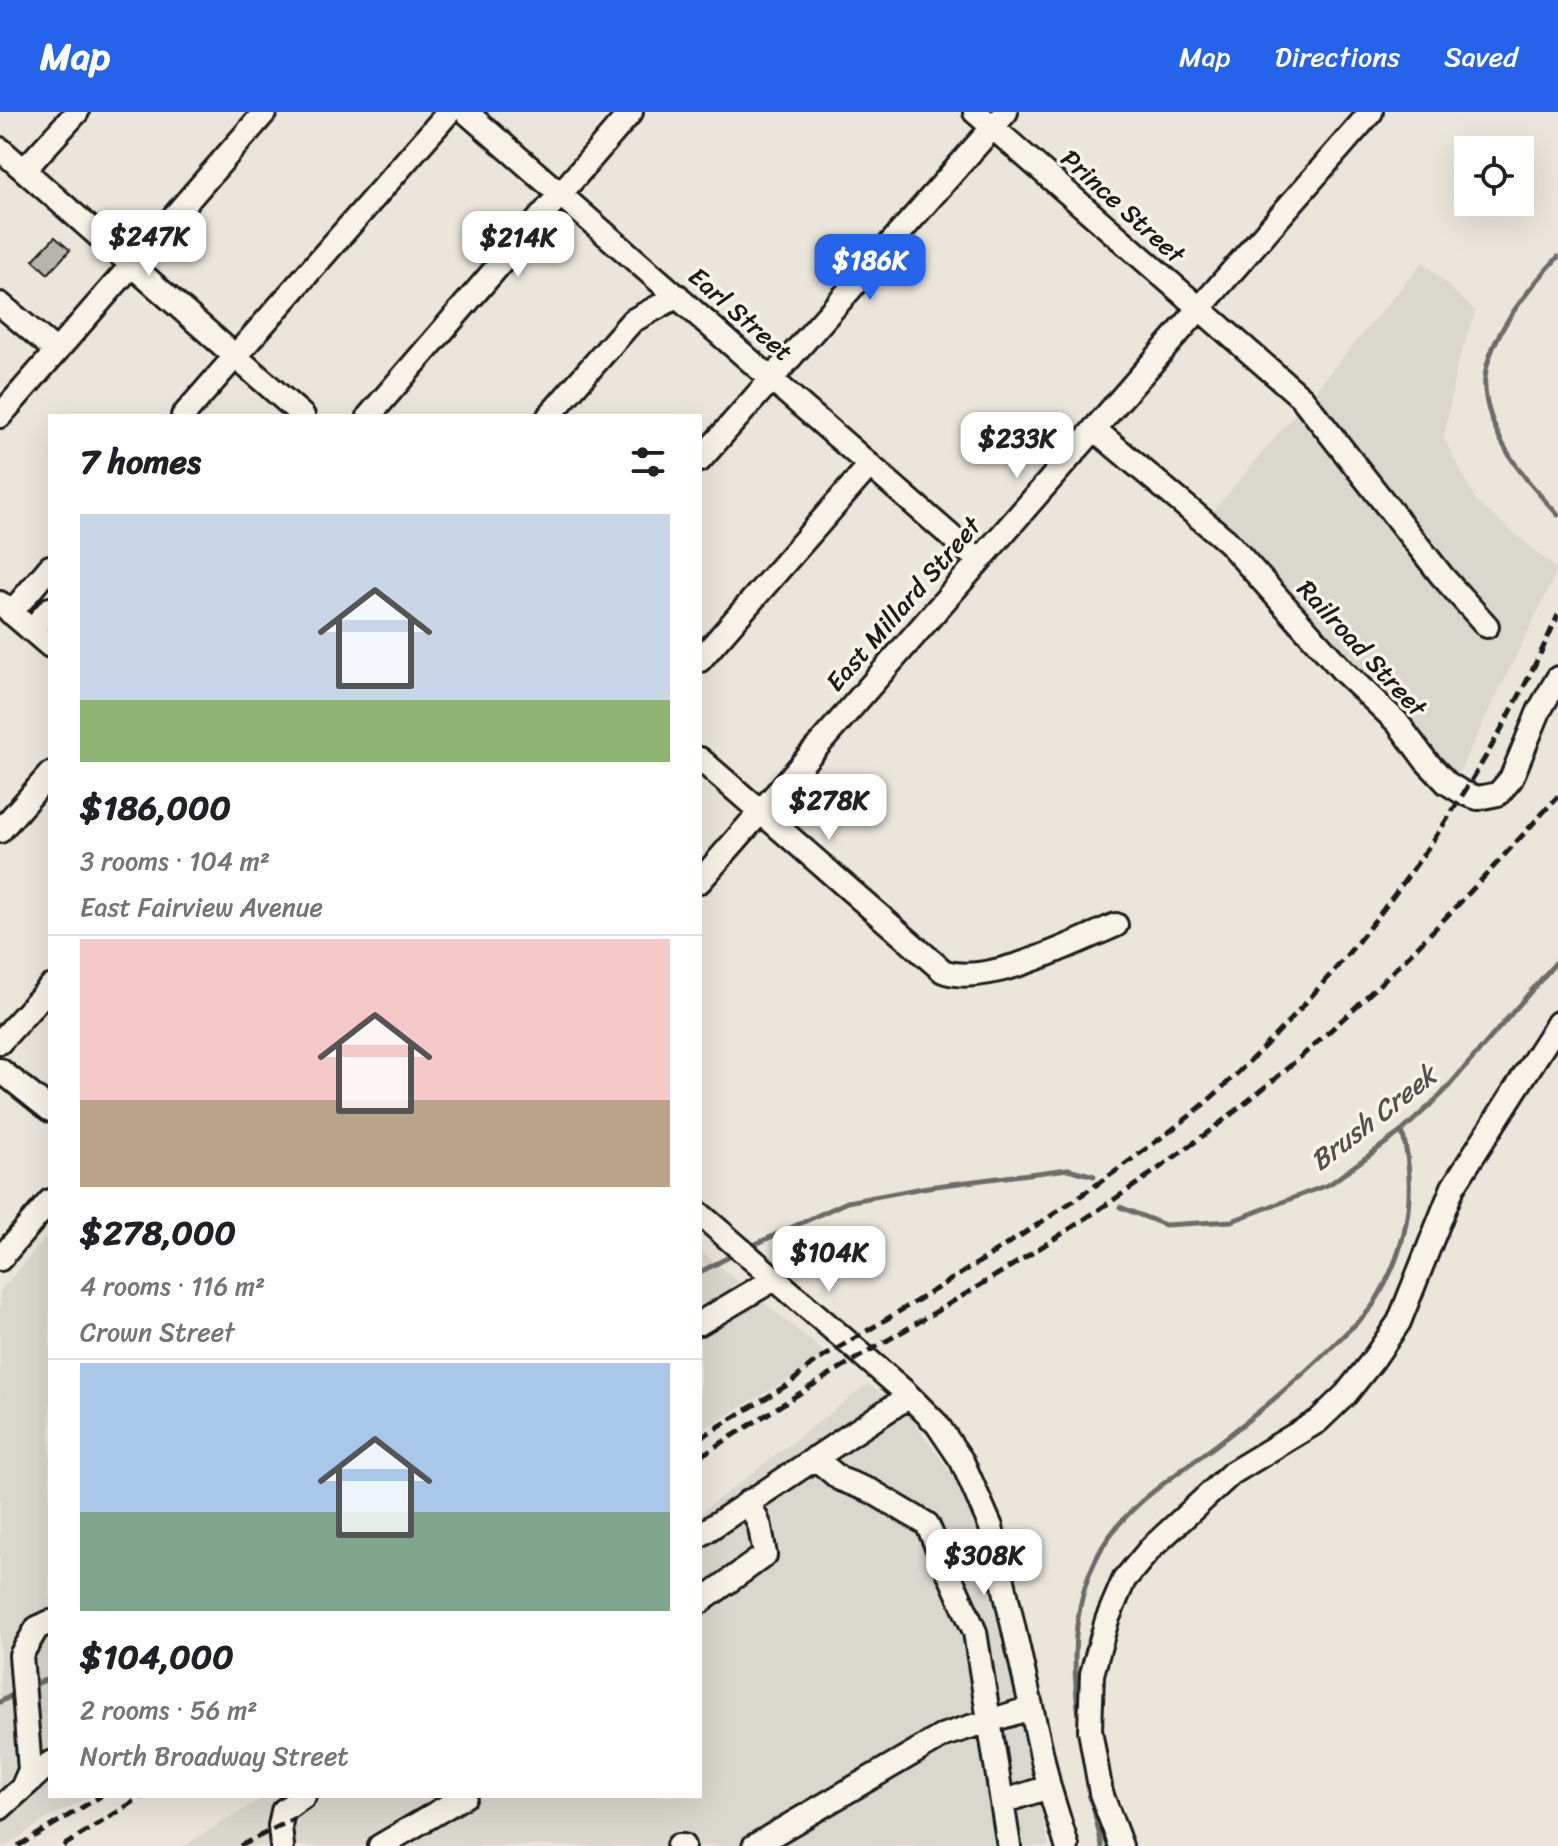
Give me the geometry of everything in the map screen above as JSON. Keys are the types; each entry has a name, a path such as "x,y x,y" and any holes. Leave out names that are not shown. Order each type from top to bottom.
{"street":[{"path":"24,170 77,112"},
{"path":"0,416 265,112"},
{"path":"185,414 449,112"},
{"name":"Earl Street","path":"466,112 978,560"},
{"path":"371,414 631,112"},
{"name":"Prince Street","path":"975,112 999,120 1198,310 1302,398 1442,576 1487,626"},
{"name":"East Millard Street","path":"702,879 1371,112"},
{"path":"702,458 999,120"},
{"path":"0,149 301,414"},
{"path":"551,414 632,321 678,296"},
{"path":"0,304 56,351"},
{"name":"Railroad Street","path":"1094,429 1227,541 1343,671 1397,722 1426,761 1447,783 1463,793 1478,798 1498,794 1511,779 1539,711 1558,678"},
{"path":"702,658 870,465"},
{"path":"48,569 5,608 48,644"},
{"path":"31,630 48,611"},
{"path":"702,761 928,959 949,973 984,972 1025,962 1116,925"},
{"path":"0,831 48,776"},
{"path":"0,1042 48,989"},
{"path":"1121,1846 1101,1793 1090,1730 1092,1674 1107,1620 1124,1580 1151,1548 1232,1473 1318,1421 1346,1394 1373,1360 1399,1322 1453,1187 1558,1023"},
{"path":"0,1070 48,1108"},
{"path":"0,1259 48,1203"},
{"path":"702,1216 869,1358 937,1424 962,1461 977,1492 998,1558 1049,1787 1067,1846"},
{"path":"702,1322 769,1272"},
{"path":"702,1534 909,1396"},
{"path":"815,1458 840,1479 871,1491 927,1524 975,1632 1009,1846"},
{"path":"702,1601 765,1555 760,1527 749,1501"},
{"path":"23,1786 30,1770 21,1660 37,1628 48,1623"},
{"path":"754,1846 944,1735 1031,1708"},
{"path":"0,1808 48,1765"},
{"path":"1002,1802 1049,1787"},
{"path":"282,1846 280,1826 283,1811 301,1798"},
{"path":"380,1846 462,1798"}],"shaded area":[{"path":"1423,262 1475,311 1456,369 1444,439 1477,502 1558,570 1457,776 1211,514"},
{"path":"48,1235 48,1798 87,1798 43,1821 6,1846 0,1846 0,1291"},
{"path":"702,1252 829,1356 702,1430"},
{"path":"868,1384 907,1413 959,1484 985,1559 1049,1846 184,1846 262,1798 702,1798 702,1511"}],"building":[{"path":"55,237 70,250 48,274 33,260"}],"waterway":[{"name":"Brush Creek","path":"1558,257 1513,312 1494,345 1485,377 1491,416 1508,453 1558,515"},
{"name":"Brush Creek","path":"1120,1207 1165,1225 1232,1221 1330,1184 1402,1131 1441,1095 1558,960"},
{"path":"1080,1723 1075,1660 1078,1618 1088,1577 1097,1557 1133,1509 1281,1393 1370,1309 1394,1264 1406,1221 1409,1176 1402,1131"},
{"name":"Brush Creek","path":"747,1248 847,1202 928,1187 1068,1169 1094,1176"},
{"name":"Brush Creek","path":"702,1271 735,1254"},
{"name":"Brush Creek","path":"29,1687 48,1679"},
{"name":"Brush Creek","path":"0,1702 16,1693"},
{"path":"1090,1792 1102,1846"}],"railway":[{"path":"702,1437 789,1384 815,1362 1042,1221 1116,1171 1212,1097 1316,991 1410,874 1491,748 1558,615"},
{"path":"702,1455 1073,1227 1223,1120 1310,1049 1384,980 1558,796"},
{"path":"18,1846 98,1798"},
{"path":"63,1846 140,1798"},
{"path":"240,1846 295,1818"}]}
